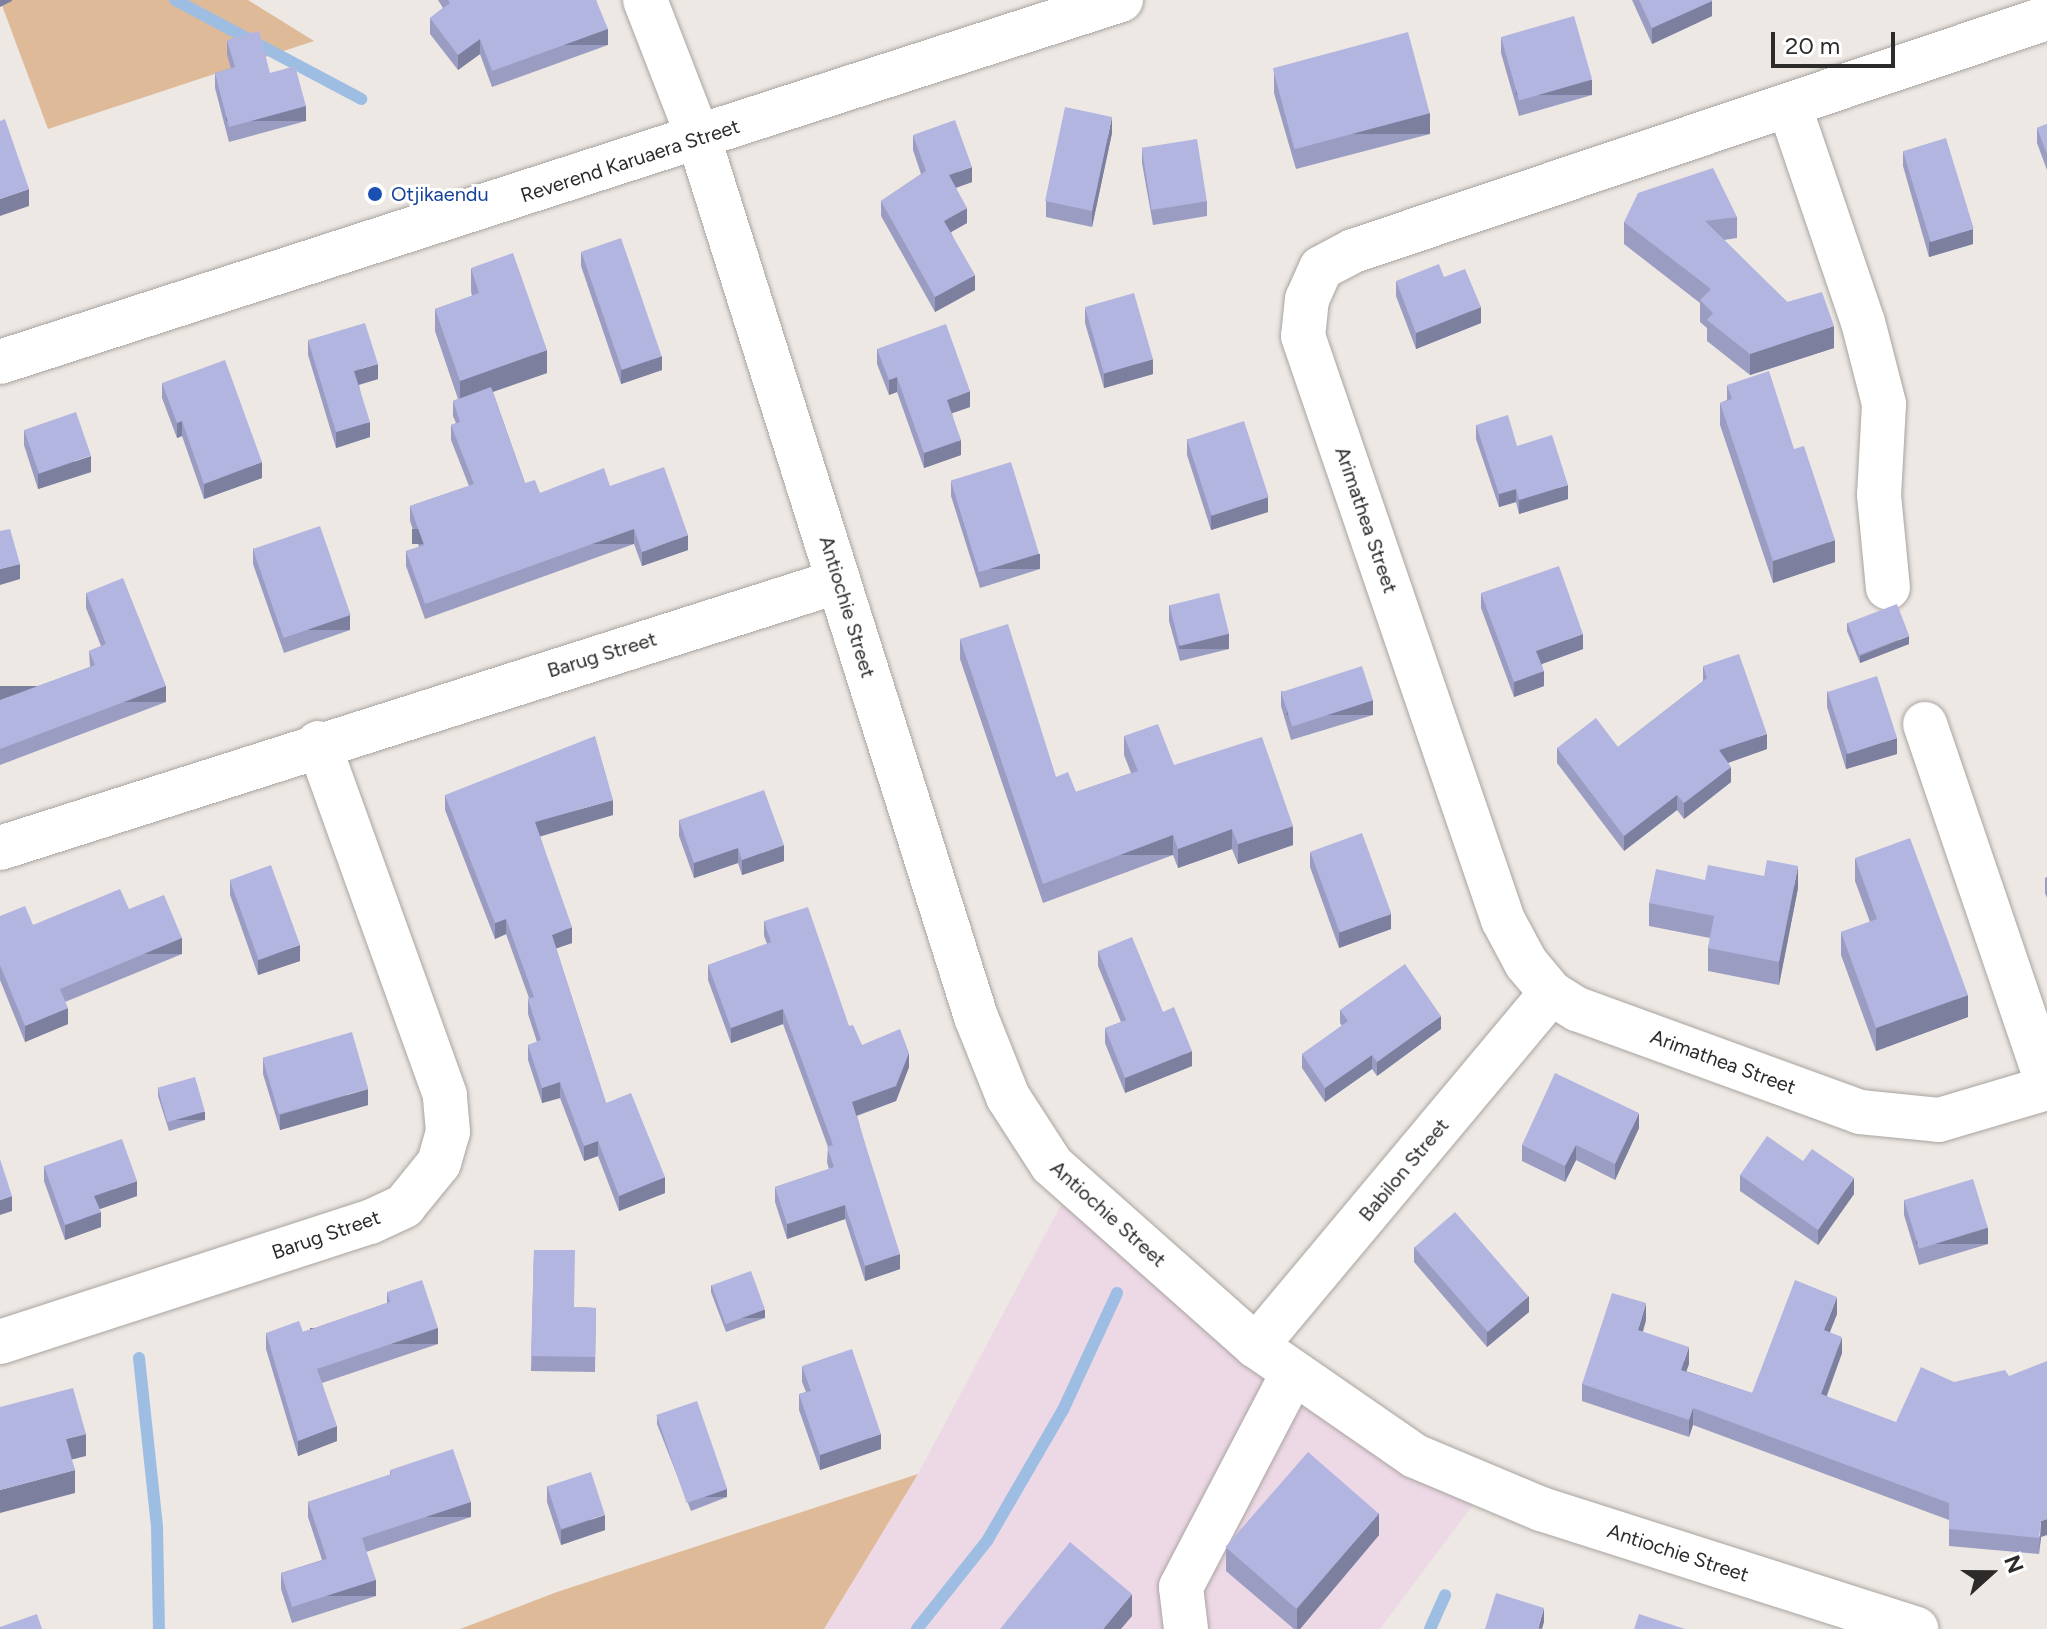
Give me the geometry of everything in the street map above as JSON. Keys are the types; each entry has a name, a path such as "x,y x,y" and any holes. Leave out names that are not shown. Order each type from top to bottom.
{"street":[{"name":"Antiochie Street","path":"645,0 699,139 976,1017 1008,1097 1052,1165 1256,1346 1415,1456 1541,1509 1916,1629"},
{"name":"Reverend Karuaera Street","path":"0,362 699,139 1121,0"},
{"name":"Arimathea Street","path":"2047,18 1353,251 1321,268 1307,299 1303,336 1503,920 1526,963 1551,993 1577,1009 1860,1112 1939,1120 2047,1085"},
{"path":"1789,105 1863,322 1884,404 1879,495 1888,588"},
{"name":"Barug Street","path":"0,848 318,743 839,581"},
{"path":"1925,724 2047,1085"},
{"name":"Barug Street","path":"0,1342 370,1222 404,1206 439,1163 448,1132 445,1095 318,743"},
{"name":"Babilon Street","path":"1256,1346 1551,993"},
{"path":"1186,1629 1181,1587 1293,1373"}],"shaded area":[{"path":"0,0 248,0 314,41 48,129"},
{"path":"1072,1184 1256,1346 1487,1486 1380,1629 824,1629 918,1474"},
{"path":"918,1474 824,1629 460,1629 557,1592"}],"building":[{"path":"448,0 596,0 608,29 492,71 480,39 458,55 430,18 450,3"},
{"path":"1639,0 1712,0 1712,1 1652,28"},
{"path":"1574,16 1592,79 1519,100 1501,37"},
{"path":"259,31 270,73 295,66 306,106 229,127 215,73 235,67 227,40"},
{"path":"1408,32 1430,113 1295,149 1273,68"},
{"path":"1065,107 1112,117 1092,211 1045,201"},
{"path":"5,119 29,189 0,199 0,121"},
{"path":"955,120 972,167 949,175 967,208 944,221 975,275 935,297 881,201 926,171 913,135"},
{"path":"2047,124 2047,154 2037,128"},
{"path":"1946,138 1974,229 1931,242 1903,151"},
{"path":"1197,139 1207,201 1152,210 1142,148"},
{"path":"1713,168 1737,217 1705,221 1787,302 1822,292 1834,326 1750,354 1707,320 1713,313 1700,300 1711,289 1624,222 1638,193"},
{"path":"621,238 662,356 622,370 581,252"},
{"path":"513,253 547,350 460,381 435,309 479,293 471,268"},
{"path":"1439,264 1444,277 1465,269 1481,307 1416,333 1396,281"},
{"path":"1134,293 1153,359 1104,373 1085,307"},
{"path":"365,323 378,364 354,371 370,422 336,432 308,340"},
{"path":"946,324 970,391 947,400 961,440 924,453 897,377 889,380 877,349"},
{"path":"225,360 262,462 204,484 182,421 177,423 162,383"},
{"path":"1769,371 1794,449 1804,446 1835,540 1773,561 1720,403 1732,399 1727,385"},
{"path":"491,387 525,483 535,480 540,493 604,468 610,486 664,467 688,535 642,552 634,529 425,604 406,551 424,545 410,506 474,484 451,425 460,422 453,401"},
{"path":"76,412 91,455 39,473 24,430"},
{"path":"1508,415 1517,446 1552,435 1568,485 1519,500 1516,489 1499,494 1476,425"},
{"path":"1244,421 1269,497 1212,516 1187,440"},
{"path":"1011,462 1039,554 979,572 951,480"},
{"path":"320,526 351,615 283,638 253,549"},
{"path":"10,529 20,564 0,569 0,531"},
{"path":"1559,566 1583,634 1536,651 1544,671 1514,682 1481,593"},
{"path":"123,578 166,686 0,749 0,700 95,665 89,651 106,644 86,593"},
{"path":"1219,593 1229,634 1180,646 1170,605"},
{"path":"1897,604 1909,636 1860,655 1848,623"},
{"path":"1008,624 1056,777 1068,772 1076,792 1138,771 1124,736 1158,724 1174,765 1262,737 1293,826 1238,844 1232,829 1178,849 1173,835 1043,884 960,639"},
{"path":"1739,654 1767,734 1719,750 1731,767 1684,803 1677,795 1624,836 1557,748 1596,718 1618,747 1707,678 1703,666"},
{"path":"1362,666 1373,700 1292,727 1281,692"},
{"path":"1877,676 1897,738 1848,754 1828,692"},
{"path":"595,736 613,800 535,822 572,927 552,935 606,1103 631,1093 665,1177 619,1196 598,1141 584,1146 560,1082 542,1088 528,1045 541,1040 528,999 534,997 506,919 495,923 445,795"},
{"path":"764,790 784,845 742,860 738,848 694,863 679,820"},
{"path":"1362,833 1391,914 1340,933 1310,852"},
{"path":"1910,838 1968,995 1876,1028 1841,932 1877,919 1855,858"},
{"path":"1767,860 1798,866 1779,962 1708,948 1714,916 1649,903 1656,869 1705,880 1708,865 1764,876"},
{"path":"271,865 300,945 259,960 230,880"},
{"path":"120,889 129,909 164,895 182,938 60,989 68,1008 25,1026 0,965 0,916 25,906 33,925"},
{"path":"808,907 849,1026 853,1025 862,1045 900,1029 909,1053 896,1086 852,1102 900,1254 865,1266 845,1205 787,1224 775,1187 834,1167 827,1147 833,1145 783,1009 731,1028 708,965 771,942 764,921"},
{"path":"1132,937 1163,1012 1174,1007 1192,1051 1125,1078 1105,1028 1126,1020 1098,951"},
{"path":"1405,964 1441,1016 1377,1062 1372,1055 1325,1088 1302,1054 1348,1021 1340,1010"},
{"path":"352,1032 368,1089 279,1114 263,1058"},
{"path":"1555,1073 1639,1113 1615,1164 1576,1145 1565,1166 1522,1145"},
{"path":"195,1077 205,1112 167,1122 158,1088"},
{"path":"1767,1136 1803,1161 1812,1149 1854,1178 1818,1230 1740,1175"},
{"path":"122,1139 137,1181 94,1196 101,1212 65,1225 44,1166"},
{"path":"0,1159 12,1196 0,1200"},
{"path":"1973,1179 1988,1228 1919,1249 1904,1200"},
{"path":"1455,1212 1528,1297 1488,1332 1414,1247"},
{"path":"534,1250 575,1250 574,1307 596,1308 595,1357 531,1356"},
{"path":"751,1271 765,1310 726,1324 712,1285"},
{"path":"422,1280 438,1328 317,1369 337,1426 298,1441 266,1333 299,1321 303,1332 390,1302 387,1292"},
{"path":"1795,1280 1837,1297 1824,1330 1842,1337 1821,1394 1896,1422 1921,1367 1954,1382 2005,1370 2009,1376 2047,1361 2047,1519 2041,1521 2039,1538 1949,1529 1949,1503 1693,1408 1689,1420 1582,1384 1612,1293 1646,1303 1638,1330 1689,1347 1681,1370 1752,1393"},
{"path":"852,1349 881,1434 820,1455 799,1394 811,1391 802,1366"},
{"path":"73,1388 86,1434 66,1439 75,1470 0,1490 0,1407"},
{"path":"697,1401 727,1489 687,1503 656,1415"},
{"path":"453,1449 471,1502 362,1538 376,1580 292,1607 281,1573 327,1559 308,1502"},
{"path":"1308,1452 1379,1514 1296,1609 1225,1547"},
{"path":"591,1472 605,1515 561,1529 547,1486"},
{"path":"1070,1542 1132,1594 1103,1629 1000,1629"},
{"path":"1496,1593 1544,1608 1538,1628 1542,1629 1485,1629"},
{"path":"37,1614 42,1629 0,1629 0,1627"},
{"path":"1639,1614 1685,1629 1634,1629"}],"waterway":[{"path":"175,0 361,99"},
{"path":"917,1629 987,1541 1063,1410 1117,1293"},
{"path":"139,1358 157,1527 159,1629"},
{"path":"1430,1629 1445,1595"}],"place":[{"name":"Otjikaendu","path":"375,194"}]}
